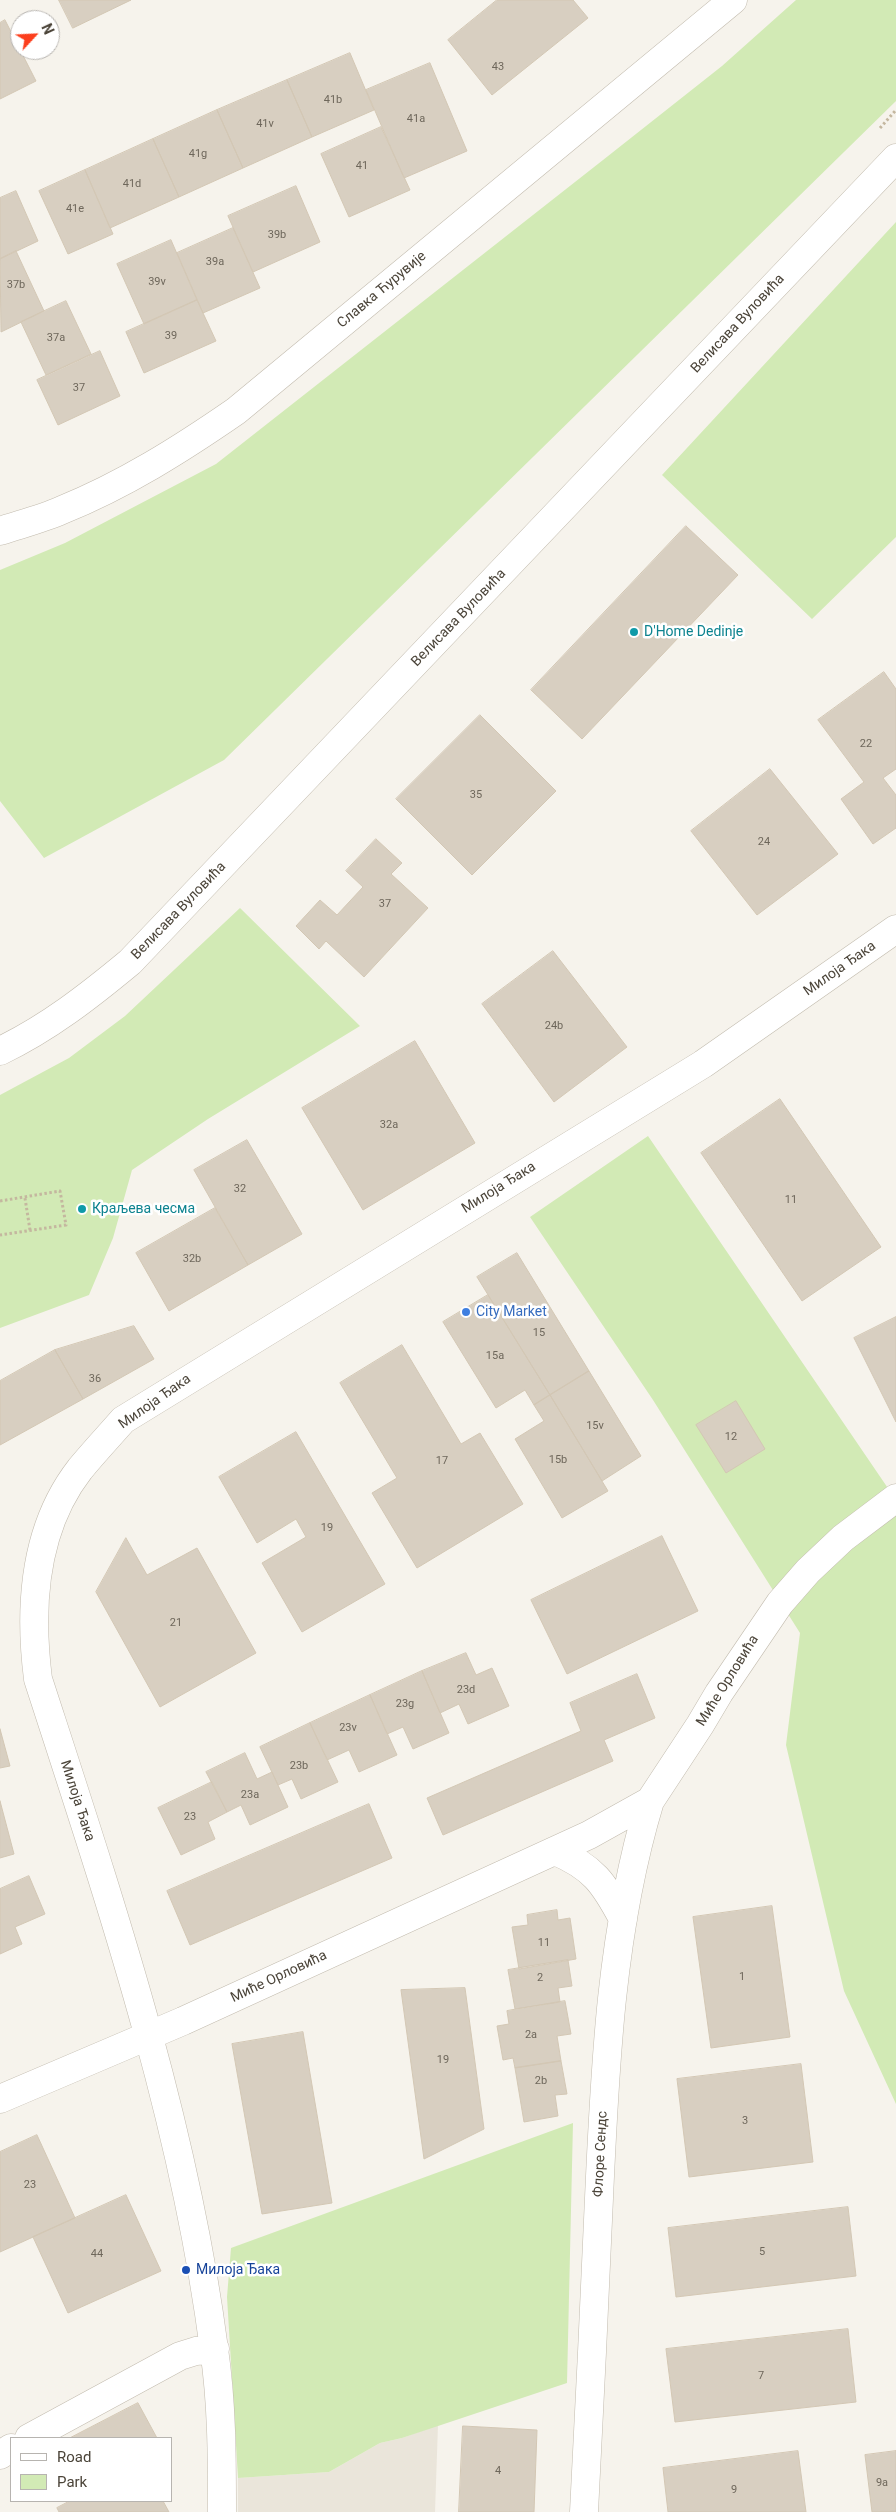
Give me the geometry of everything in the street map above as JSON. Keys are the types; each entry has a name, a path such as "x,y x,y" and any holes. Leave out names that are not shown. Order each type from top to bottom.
{"street":[{"name":"Славка Ћурувије","path":"0,531 61,511 108,490 150,467 236,411 733,0"},
{"name":"Велисава Вуловића","path":"0,1051 56,1019 88,997 130,962 896,158"},
{"name":"Милоја Ђака","path":"222,2512 220,2403 214,2349 184,2176 149,2036 38,1679 34,1651 34,1598 45,1540 54,1513 79,1470 123,1420 703,1064 896,929"},
{"name":"Миће Орловића","path":"0,2099 149,2036 555,1851 589,1835 650,1801 719,1693 780,1603 808,1571 843,1538 896,1498"},
{"name":"Флоре Сендс","path":"584,2512 606,2057 630,1876 650,1801"},
{"path":"555,1851 584,1865 597,1876 607,1889 623,1919"},
{"path":"31,2437 180,2356 196,2351 214,2349"}],"path":[{"path":"0,1201 60,1192 66,1225 0,1236"},
{"path":"25,1198 30,1230"}],"shaded area":[{"path":"438,2425 435,2512 238,2512 238,2478 329,2472 380,2443 402,2438"}],"green space":[{"path":"796,0 896,0 896,101 224,760 44,858 0,801 0,570 65,543 216,464 722,66"},
{"path":"896,222 896,537 812,619 662,475"},
{"path":"240,908 360,1026 208,1119 132,1170 113,1238 89,1295 0,1328 0,1095 69,1058 125,1016"},
{"path":"648,1136 896,1500 896,2104 844,1991 786,1745 800,1633 653,1400 530,1217"},
{"path":"573,2123 567,2383 402,2438 380,2443 329,2472 238,2478 227,2297 231,2248"}],"building":[{"path":"59,0 131,0 73,28"},
{"path":"497,0 573,0 588,18 492,95 448,40"},
{"path":"5,20 10,30 10,60 25,60 36,81 0,99 0,23"},
{"path":"350,53 374,110 312,137 287,80"},
{"path":"430,63 467,151 404,178 366,90"},
{"path":"287,80 312,137 243,168 217,110"},
{"path":"217,110 243,168 179,197 153,139"},
{"path":"381,127 410,190 349,217 321,154"},
{"path":"153,139 179,197 110,228 85,170"},
{"path":"85,170 113,234 68,254 39,191"},
{"path":"296,186 320,242 253,272 228,216"},
{"path":"16,191 38,241 0,259 0,198"},
{"path":"233,228 260,288 203,313 177,253"},
{"path":"171,240 197,300 144,324 117,264"},
{"path":"16,251 44,311 1,332 0,259"},
{"path":"197,300 216,341 144,373 126,332"},
{"path":"66,301 91,354 46,375 21,322"},
{"path":"100,351 120,396 58,425 37,380"},
{"name":"D'Home Dedinje","path":"686,526 738,575 582,739 531,690"},
{"path":"884,672 896,689 896,769 883,778 896,795 896,828 873,844 841,799 864,782 818,720"},
{"path":"480,715 556,791 472,875 396,799"},
{"path":"770,769 838,854 757,915 691,831"},
{"path":"376,839 402,863 391,874 428,908 364,977 326,941 319,949 296,926 320,900 337,915 363,887 346,871"},
{"path":"553,951 627,1047 554,1102 482,1004"},
{"path":"415,1041 475,1143 363,1210 302,1108"},
{"path":"780,1099 881,1247 802,1301 701,1153"},
{"path":"247,1140 302,1234 248,1265 194,1170"},
{"path":"215,1208 248,1265 169,1311 136,1253"},
{"path":"517,1253 589,1371 550,1395 477,1277"},
{"path":"488,1295 550,1395 534,1405 525,1390 496,1408 443,1322"},
{"path":"896,1317 896,1422 854,1338"},
{"path":"134,1326 154,1359 83,1399 55,1350"},
{"path":"402,1345 461,1444 480,1433 523,1504 417,1568 372,1493 397,1478 340,1383"},
{"path":"55,1350 83,1399 0,1445 0,1381"},
{"path":"589,1371 641,1456 602,1481 550,1395"},
{"path":"550,1395 608,1491 562,1518 515,1439 544,1421 534,1405"},
{"path":"736,1401 765,1449 726,1473 696,1425"},
{"path":"296,1432 385,1584 302,1632 262,1563 306,1537 296,1519 257,1543 219,1477"},
{"path":"662,1536 698,1611 567,1674 531,1600"},
{"path":"126,1538 147,1575 197,1548 256,1653 160,1707 96,1592"},
{"path":"466,1653 476,1675 492,1668 509,1706 468,1724 459,1704 440,1713 422,1671"},
{"path":"422,1671 449,1733 413,1749 403,1727 387,1734 370,1695"},
{"path":"637,1674 655,1718 604,1740 613,1761 443,1835 427,1798 581,1731 570,1703"},
{"path":"370,1695 397,1755 359,1772 349,1750 327,1760 310,1723"},
{"path":"310,1723 338,1782 301,1799 292,1779 278,1785 260,1747"},
{"path":"0,1729 10,1766 0,1768"},
{"path":"245,1753 257,1779 272,1772 288,1807 250,1825 241,1805 227,1812 206,1772"},
{"path":"212,1782 227,1812 208,1822 215,1839 181,1855 158,1808"},
{"path":"0,1801 14,1854 0,1858"},
{"path":"369,1804 392,1858 190,1945 167,1891"},
{"path":"29,1876 45,1914 15,1927 22,1944 0,1954 0,1889"},
{"path":"772,1906 790,2037 711,2048 693,1917"},
{"path":"557,1910 558,1920 570,1918 576,1959 519,1969 512,1927 528,1925 527,1915"},
{"path":"568,1960 572,1986 558,1988 560,2002 515,2009 508,1970"},
{"path":"465,1988 484,2129 424,2159 401,1990"},
{"path":"565,2001 571,2034 557,2036 561,2061 515,2068 513,2058 503,2060 497,2026 509,2024 507,2011"},
{"path":"303,2032 332,2203 262,2214 232,2044"},
{"path":"561,2061 567,2094 555,2095 558,2116 524,2122 515,2068"},
{"path":"801,2064 813,2162 689,2177 677,2079"},
{"path":"37,2135 75,2218 0,2252 0,2152"},
{"path":"126,2195 161,2271 68,2313 33,2237"},
{"path":"848,2207 856,2276 676,2297 668,2228"},
{"path":"848,2329 856,2402 675,2422 666,2349"},
{"path":"138,2403 156,2437 72,2437"},
{"path":"463,2426 537,2430 534,2512 459,2512"},
{"path":"798,2451 806,2512 668,2512 663,2468"},
{"path":"896,2451 896,2512 872,2512 865,2455"},
{"path":"68,2502 164,2502 169,2512 59,2512 57,2508"}],"place":[{"name":"D'Home Dedinje","path":"634,632"},
{"name":"Краљева чесма","path":"82,1209"},
{"name":"City Market","path":"466,1312"},
{"name":"Милоја Ђака","path":"186,2270"}]}
